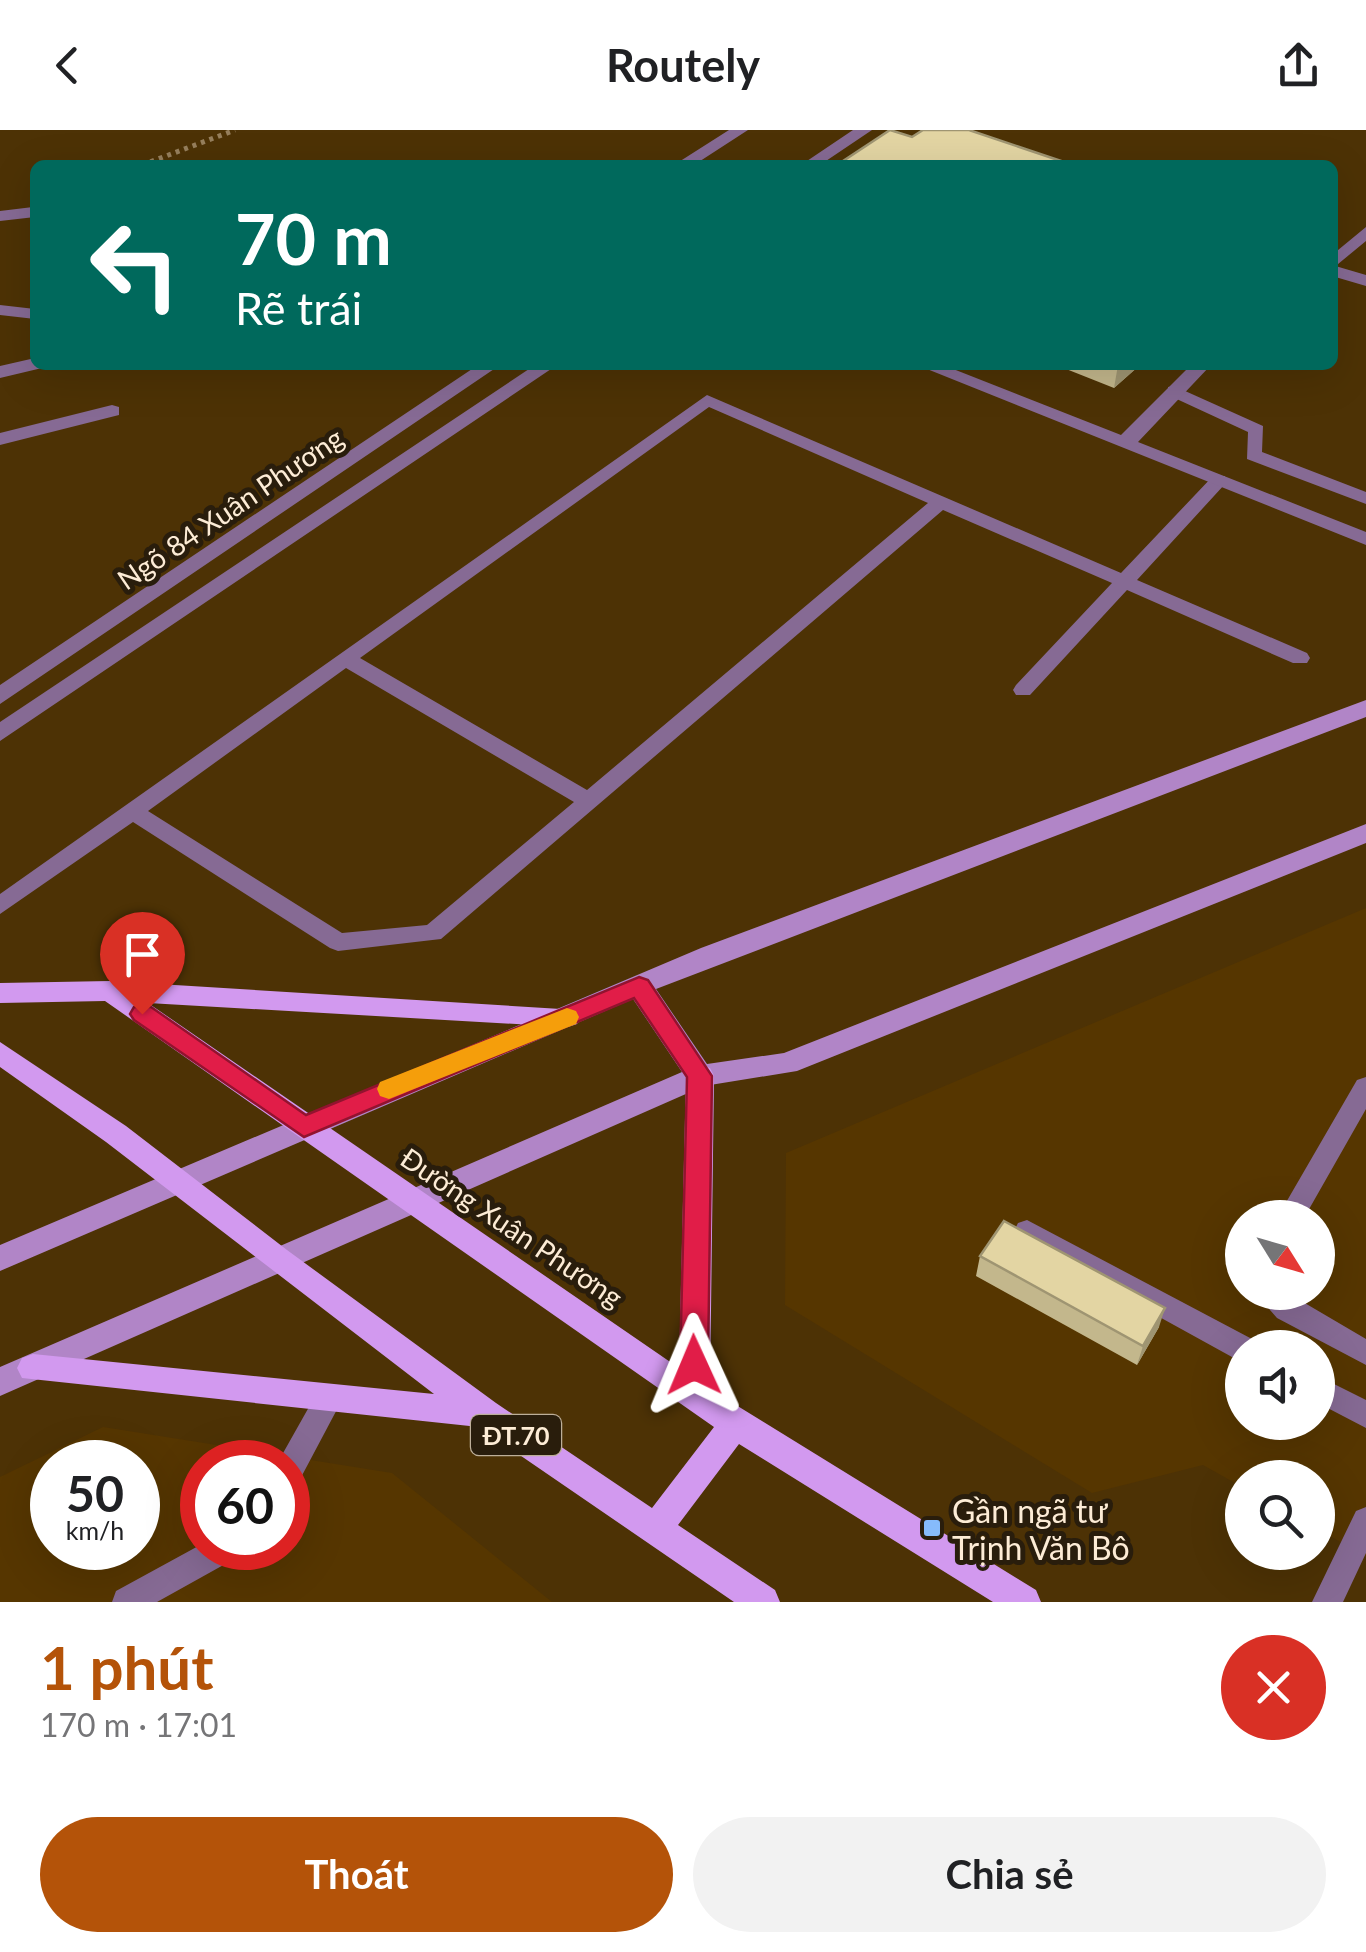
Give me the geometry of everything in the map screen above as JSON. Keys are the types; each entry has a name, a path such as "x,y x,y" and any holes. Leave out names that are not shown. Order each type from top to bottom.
{"main road":[{"path":"0,1258 710,955 1366,708"},
{"path":"0,1382 700,1076 787,1063 1366,832"},
{"path":"639,986 700,1076 694,1395"},
{"path":"0,993 110,991 568,1017"},
{"name":"Đường Xuân Phương","path":"110,991 735,1424 1024,1602"},
{"name":"ĐT.70","path":"0,1053 116,1134 276,1259 485,1413 762,1602"},
{"path":"33,1368 485,1413"},
{"path":"654,1531 735,1424"}],"street":[{"path":"690,160 740,130"},
{"path":"817,160 864,130"},
{"path":"0,216 30,212"},
{"path":"1338,269 1366,281"},
{"path":"0,372 30,365"},
{"name":"Ngõ 84 Xuân Phương","path":"0,696 484,370"},
{"path":"0,732 541,370"},
{"path":"939,370 1366,539"},
{"path":"1126,442 1197,370"},
{"path":"0,438 112,411"},
{"path":"326,476 360,492"}],"lane":[{"path":"1338,261 1366,232"},
{"path":"0,310 30,313"},
{"path":"1174,391 1258,430 1252,455 1366,498"},
{"path":"0,906 707,400 1300,658"},
{"path":"1023,690 1219,480"},
{"path":"133,812 338,942 433,934 940,503"},
{"path":"346,659 588,801"},
{"path":"1300,1200 1366,1087"},
{"path":"1027,1230 1225,1339"},
{"path":"1287,1310 1366,1353"},
{"path":"1335,1398 1366,1415"},
{"path":"306,1440 328,1400"},
{"path":"1327,1602 1366,1521"},
{"path":"126,1602 185,1570"}],"path":[{"path":"155,160 235,130"}],"shaded area":[{"path":"1366,908 1366,1557 1335,1539 1335,1460 1225,1460 1225,1477 1203,1465 1092,1493 785,1305 786,1153"},
{"path":"103,1427 185,1440 180,1440 180,1570 310,1570 310,1460 392,1473 552,1602 0,1602 0,1477 30,1462 30,1570 160,1570 160,1440 76,1440"}],"building":[{"path":"890,130 912,137 923,130 969,130 1058,160 845,160"},
{"path":"1004,1221 1165,1308 1143,1346 980,1256"}],"slow traffic":[{"path":"389,1089 567,1017"}],"place":[{"name":"Gần ngã tư Trịnh Văn Bô","path":"932,1528"}],"route":[{"path":"142,1014 304,1127 639,986 700,1076 694,1365"}]}
